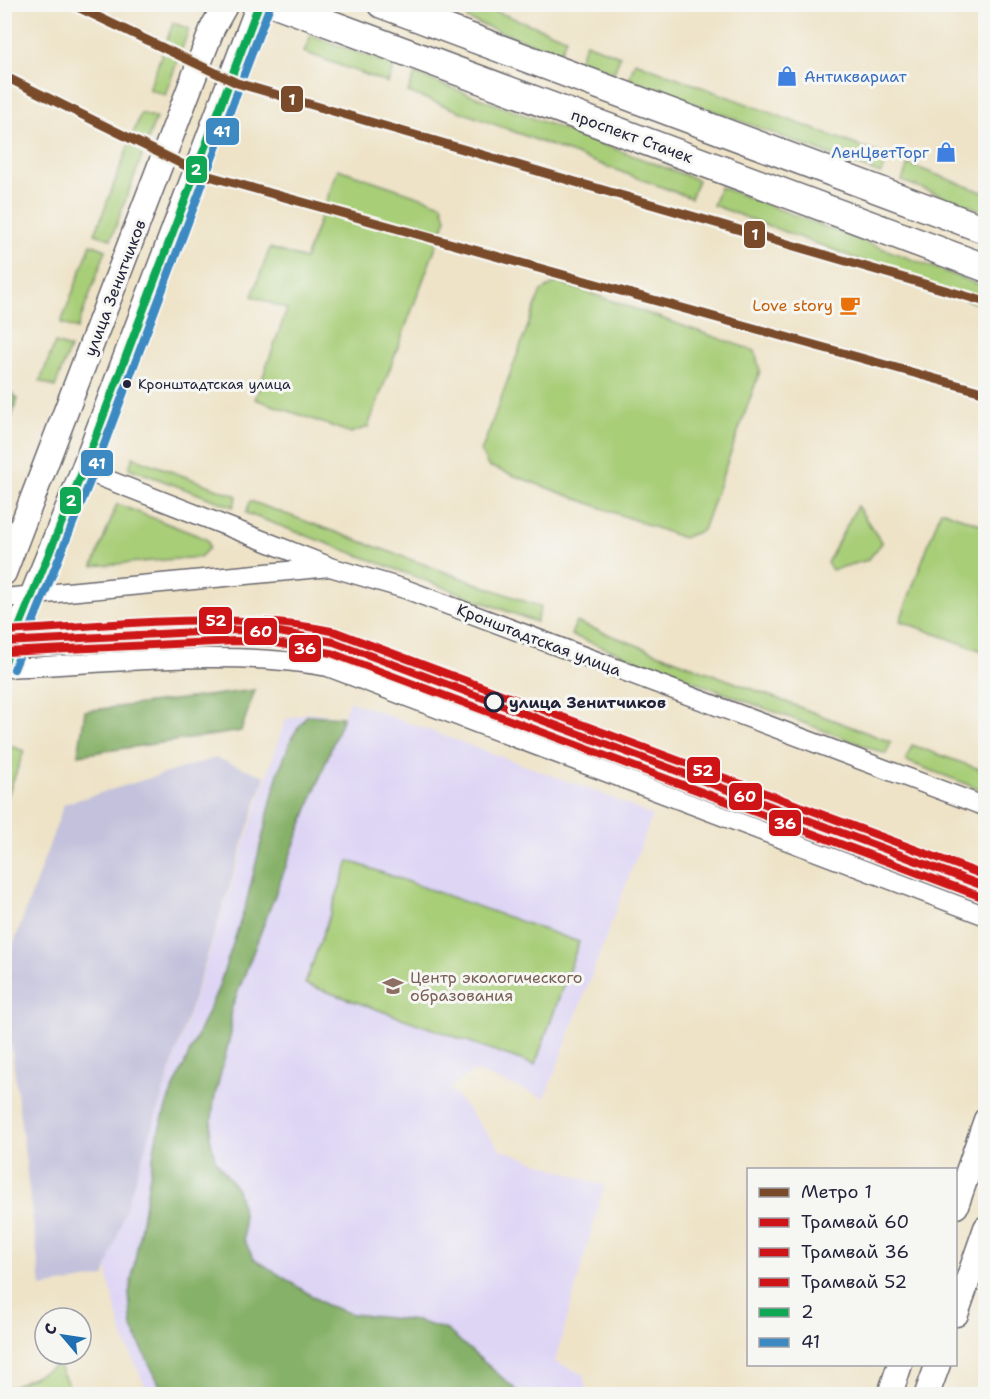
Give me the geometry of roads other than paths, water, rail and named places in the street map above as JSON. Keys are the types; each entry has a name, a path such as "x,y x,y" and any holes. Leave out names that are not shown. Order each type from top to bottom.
{"main road":[{"name":"улица Зенитчиков","path":"4,573 213,27 226,4"},
{"name":"улица Зенитчиков","path":"4,667 83,470 259,4"},
{"name":"проспект Стачек","path":"278,4 986,268"},
{"name":"проспект Стачек","path":"381,4 986,230"},
{"path":"957,1203 986,1120"},
{"path":"957,1311 986,1228"},
{"path":"890,1395 900,1366"},
{"path":"927,1395 938,1366"}],"street":[{"path":"83,470 330,567"},
{"name":"Кронштадтская улица","path":"4,598 330,567 405,590 986,807"},
{"path":"4,667 245,657 289,660 328,667 986,916"}],"metro line":[{"name":"1","path":"71,4 237,83 986,302"},
{"name":"1","path":"4,76 202,174 986,393"}],"tram line":[{"name":"52","path":"4,631 213,620 255,621 336,632 986,876"},
{"name":"60","path":"4,642 236,630 279,632 334,642 986,887"},
{"name":"36","path":"5,652 236,641 277,643 331,653 982,897"}],"place":[{"name":"Антиквариат","path":"787,76"},
{"name":"ЛенЦветТорг","path":"946,152"},
{"name":"Love story","path":"850,305"},
{"name":"Кронштадтская улица","path":"127,384"},
{"name":"улица Зенитчиков","path":"494,702"},
{"name":"Центр экологического образования","path":"393,986"}]}
